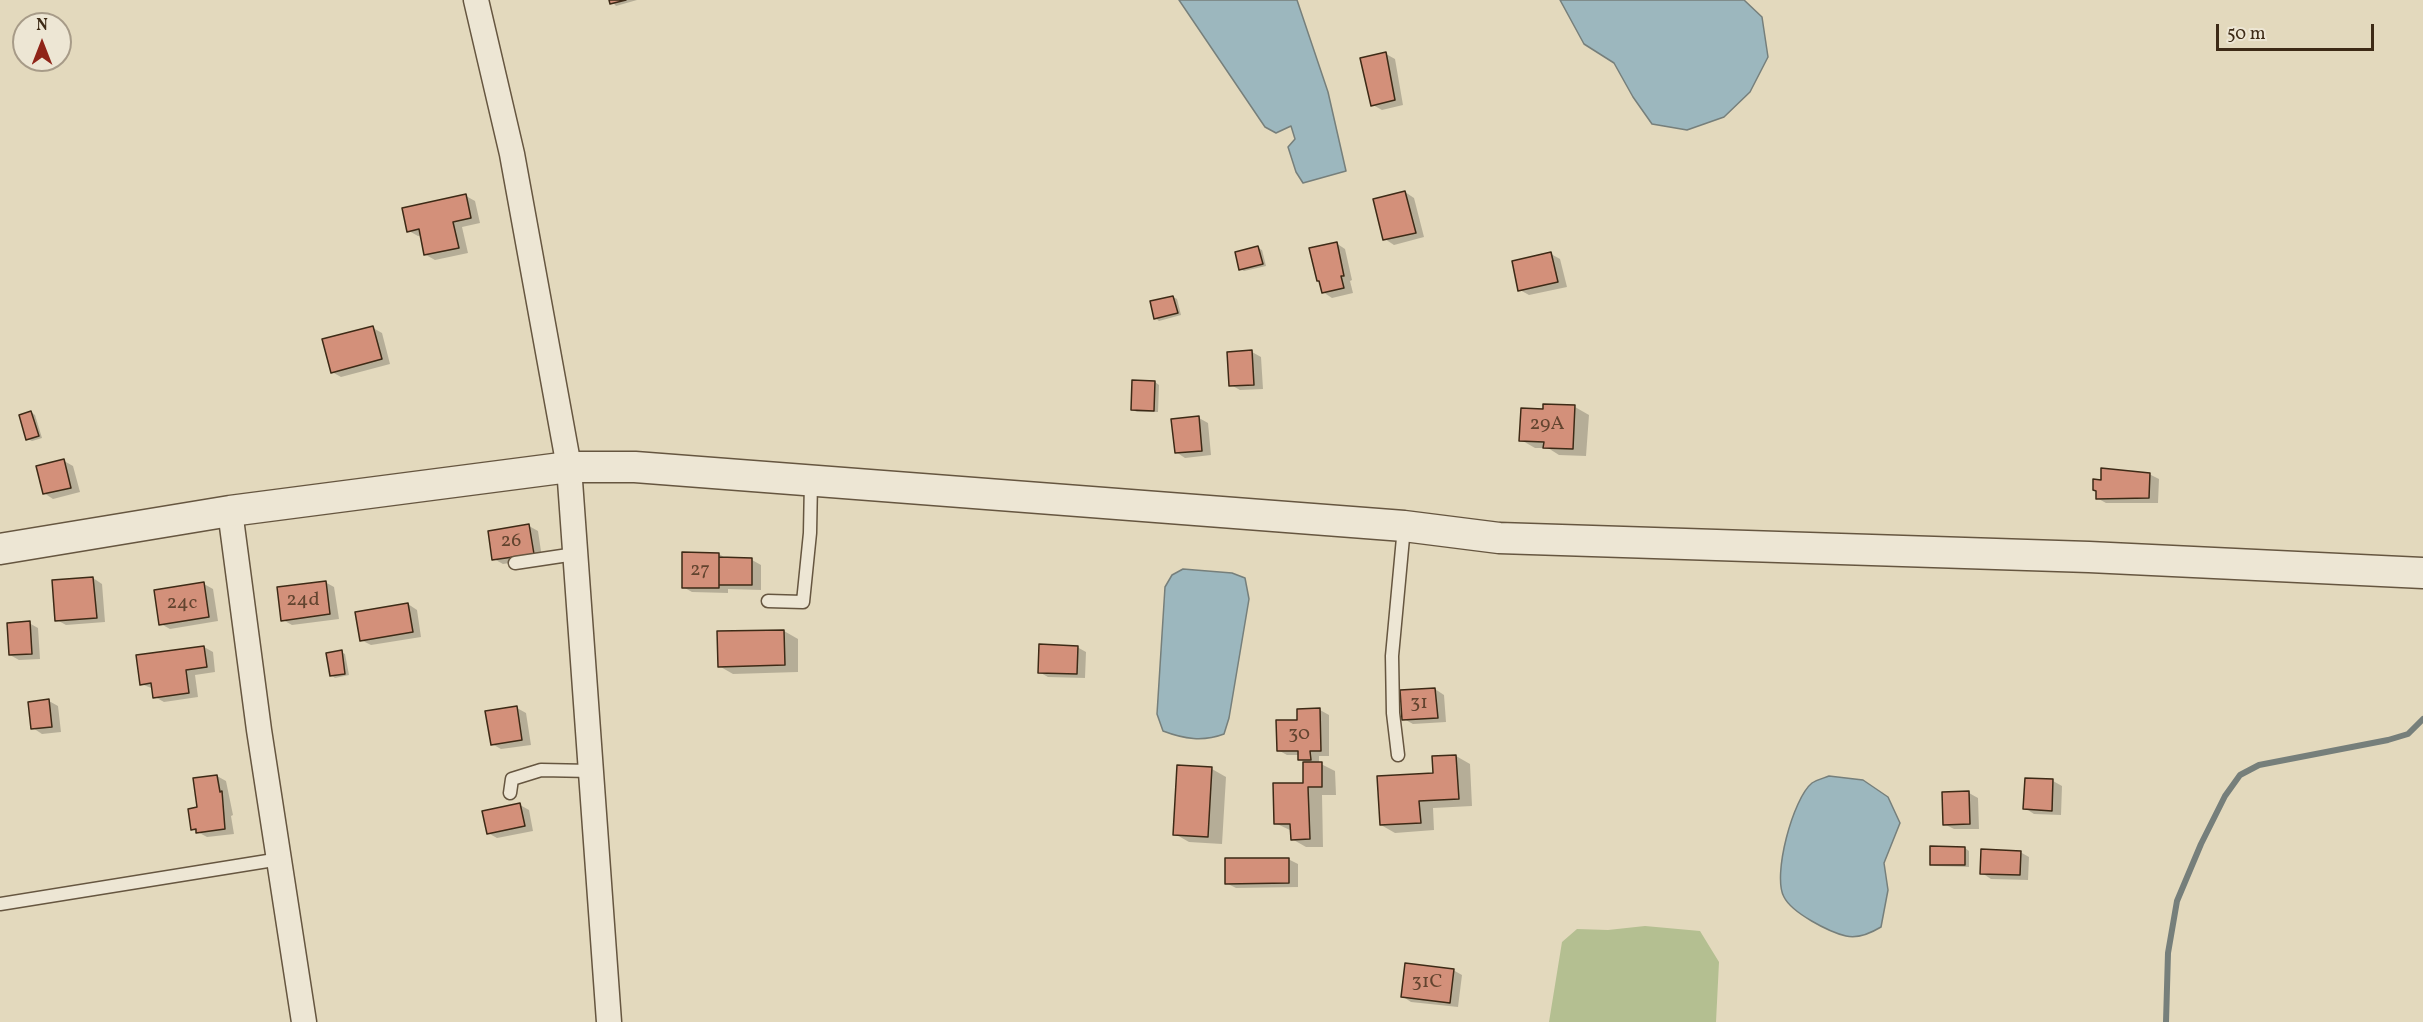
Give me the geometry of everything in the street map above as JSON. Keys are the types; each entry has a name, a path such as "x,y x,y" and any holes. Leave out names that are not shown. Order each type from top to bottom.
{"street":[{"path":"476,0 512,154 569,467 609,1022"},
{"path":"0,549 230,512 569,467 635,467 1404,526 1499,538 2053,556 2423,573"},
{"path":"230,512 259,730 304,1022"}],"lane":[{"path":"768,601 803,602 810,533 811,480"},
{"path":"1398,755 1393,713 1392,656 1404,526"},
{"path":"515,563 575,554"},
{"path":"510,793 512,779 541,770 591,771"},
{"path":"0,904 279,859"}],"green space":[{"path":"1645,926 1700,931 1719,962 1716,1022 1549,1022 1562,942 1577,929 1608,930"}],"water":[{"path":"1179,0 1297,0 1328,92 1346,171 1303,183 1296,172 1288,147 1295,139 1291,126 1276,133 1265,127"},
{"path":"1560,0 1744,0 1762,17 1768,57 1750,92 1724,117 1687,130 1652,124 1633,97 1614,63 1584,44"},
{"path":"1183,569 1232,573 1245,578 1249,599 1229,718 1224,734 1209,738 1186,738 1163,731 1157,714 1165,587 1172,575"},
{"path":"1829,776 1863,780 1888,797 1900,823 1884,863 1888,890 1881,927 1860,936 1851,937 1839,934 1812,921 1788,903 1781,887 1786,838 1798,804 1812,783"}],"building":[{"path":"609,0 626,0 610,4"},
{"path":"1386,52 1395,100 1371,106 1360,58"},
{"path":"1405,191 1416,233 1383,240 1373,199"},
{"path":"466,194 471,218 453,222 459,248 424,255 419,229 407,232 402,208"},
{"path":"1337,242 1344,276 1341,276 1344,288 1322,293 1309,248"},
{"path":"1258,246 1263,264 1239,270 1235,252"},
{"path":"1551,252 1558,282 1518,291 1512,261"},
{"path":"1173,296 1178,313 1154,319 1150,301"},
{"path":"373,326 382,359 331,373 322,339"},
{"path":"1252,350 1254,385 1229,386 1227,352"},
{"path":"1132,380 1155,381 1154,411 1131,410"},
{"path":"1543,404 1575,405 1573,449 1543,448 1544,442 1519,441 1521,408 1543,409"},
{"path":"31,411 39,436 26,440 19,415"},
{"path":"1199,416 1202,451 1175,453 1171,419"},
{"path":"64,459 71,488 43,494 36,466"},
{"path":"2101,468 2150,473 2149,498 2096,499 2093,479 2101,480"},
{"path":"529,524 534,554 492,560 488,531"},
{"path":"682,552 719,553 719,588 682,588"},
{"path":"719,557 752,558 752,585 719,585"},
{"path":"93,577 97,618 55,621 52,580"},
{"path":"326,581 330,614 281,621 277,587"},
{"path":"204,582 209,617 159,625 154,590"},
{"path":"408,603 413,632 360,641 355,612"},
{"path":"30,621 32,654 9,655 7,623"},
{"path":"784,630 785,665 718,667 717,631"},
{"path":"1039,644 1078,646 1077,674 1038,673"},
{"path":"204,646 207,667 186,670 189,693 153,698 151,683 140,685 136,655"},
{"path":"342,650 345,674 330,676 326,653"},
{"path":"1435,688 1438,718 1402,720 1400,690"},
{"path":"49,699 52,727 31,729 28,702"},
{"path":"517,706 522,740 491,745 485,711"},
{"path":"1320,708 1321,751 1310,751 1311,760 1298,760 1298,751 1277,751 1276,720 1297,720 1297,709"},
{"path":"1456,755 1459,799 1419,801 1421,823 1380,825 1377,776 1433,773 1432,756"},
{"path":"1303,762 1322,762 1322,787 1308,787 1310,839 1291,840 1290,824 1274,824 1273,783 1303,783"},
{"path":"1177,765 1212,767 1208,837 1173,835"},
{"path":"217,775 220,792 222,791 225,829 196,833 196,829 191,830 188,809 197,807 193,778"},
{"path":"2025,778 2053,779 2052,811 2023,809"},
{"path":"1969,791 1970,824 1943,825 1942,792"},
{"path":"520,803 525,826 487,834 482,811"},
{"path":"1930,846 1965,847 1965,865 1930,865"},
{"path":"1981,849 2021,851 2020,875 1980,874"},
{"path":"1225,858 1289,858 1289,883 1225,884"},
{"path":"1405,963 1454,969 1450,1003 1401,997"}],"waterway":[{"path":"2166,1022 2168,953 2177,901 2201,844 2225,796 2240,775 2259,765 2388,740 2408,734 2423,719"}]}
